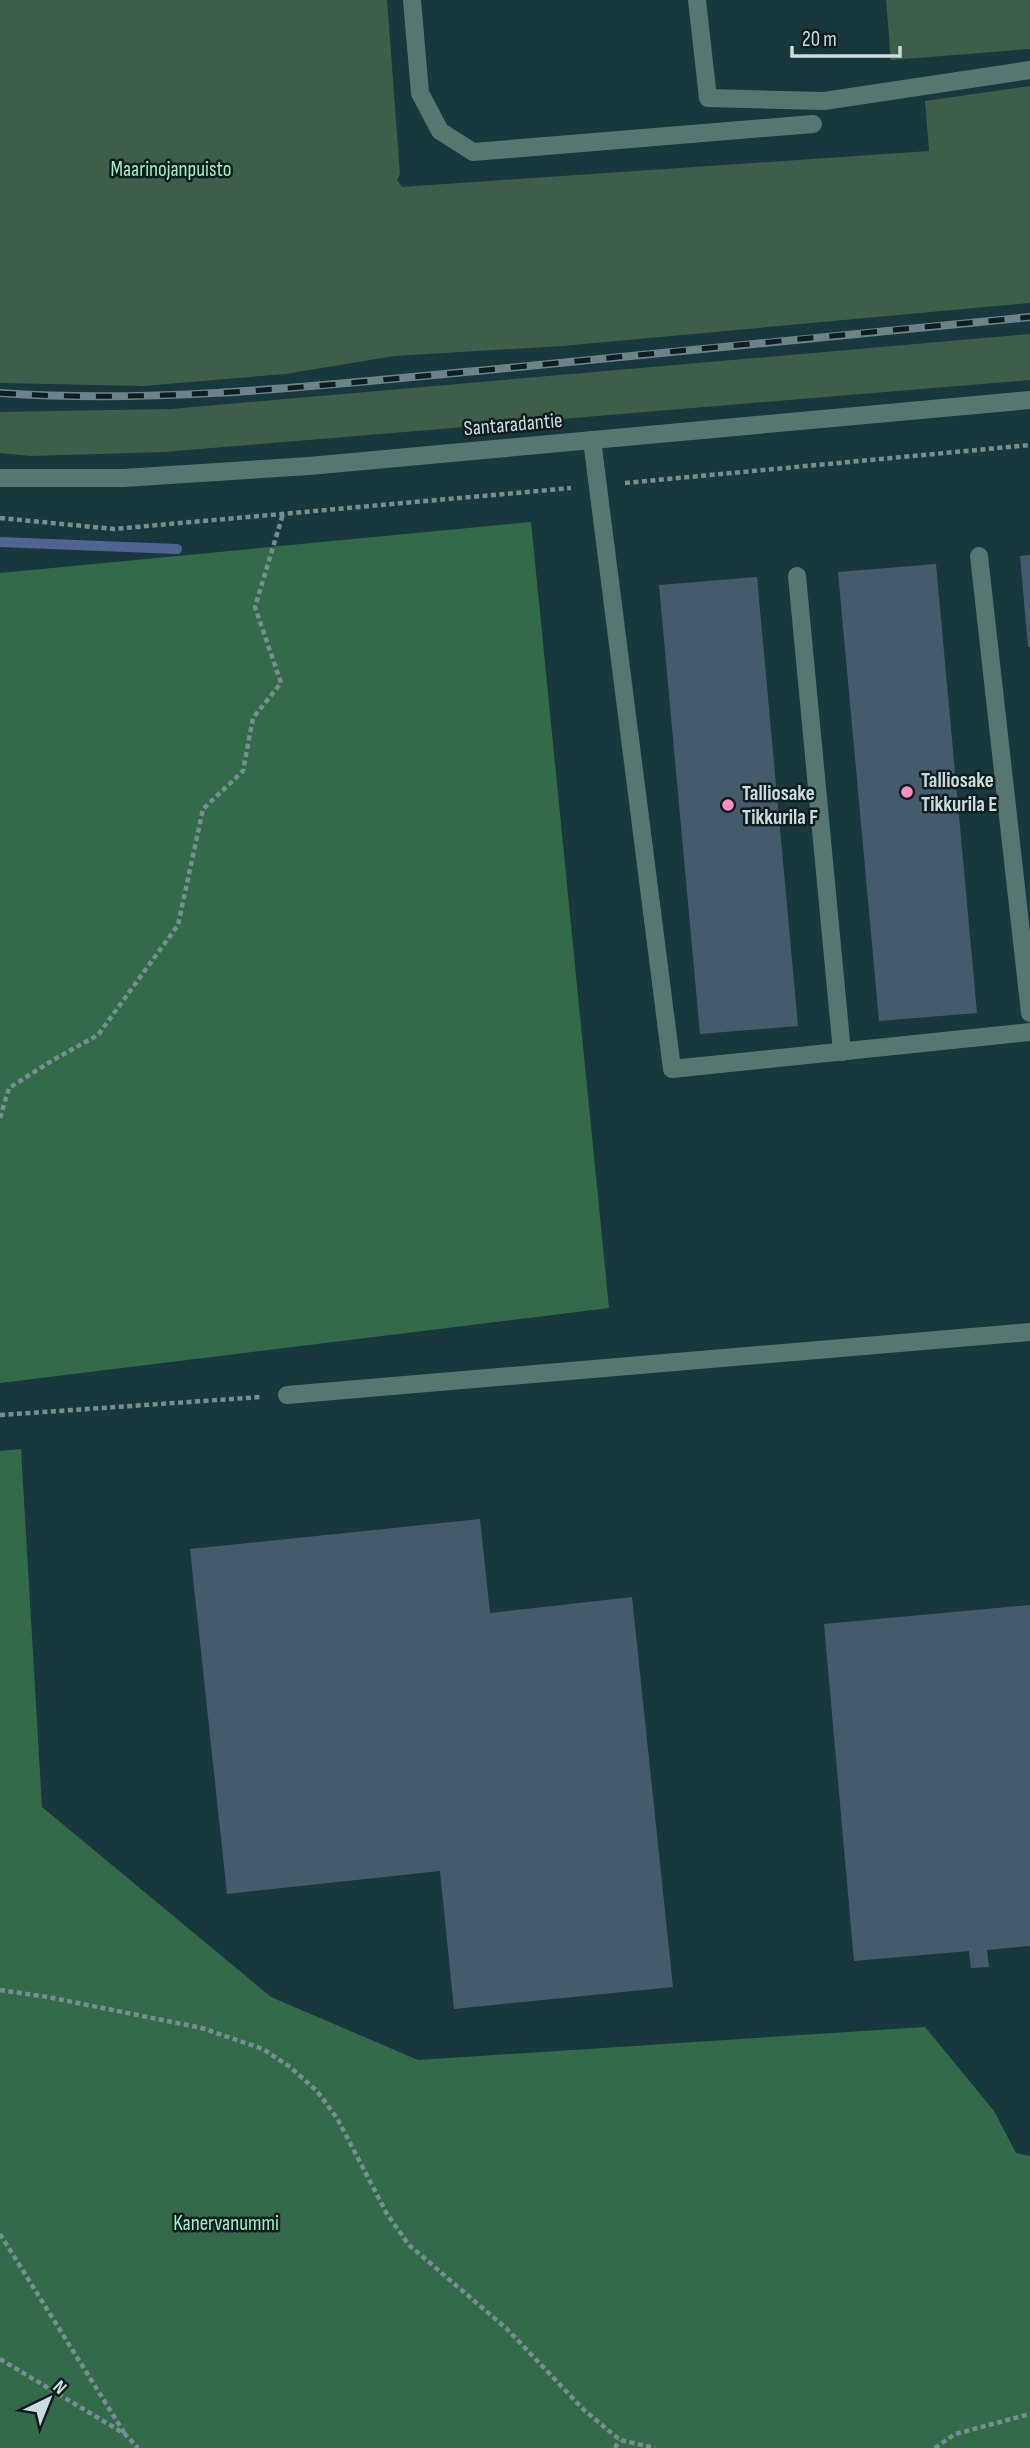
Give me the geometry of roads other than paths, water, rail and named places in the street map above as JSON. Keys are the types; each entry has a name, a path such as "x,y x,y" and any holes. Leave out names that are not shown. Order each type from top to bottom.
{"street":[{"path":"412,0 421,93 440,131 473,152 813,124"},
{"path":"697,0 708,98 824,101 1030,69"},
{"name":"Santaradantie","path":"0,478 123,478 309,466 1030,400"},
{"path":"593,440 672,1069 1030,1032"},
{"path":"979,556 1030,1013"},
{"path":"797,576 842,1052"},
{"path":"287,1395 1030,1332"}],"waterway":[{"path":"0,542 177,549"}],"railway":[{"path":"0,393 61,396 183,395 305,387 1030,317"}],"place":[{"name":"Talliosake Tikkurila E","path":"907,792"},
{"name":"Talliosake Tikkurila F","path":"728,805"}],"park label":[{"name":"Maarinojanpuisto","path":"171,169"},
{"name":"Kanervanummi","path":"226,2223"}]}
